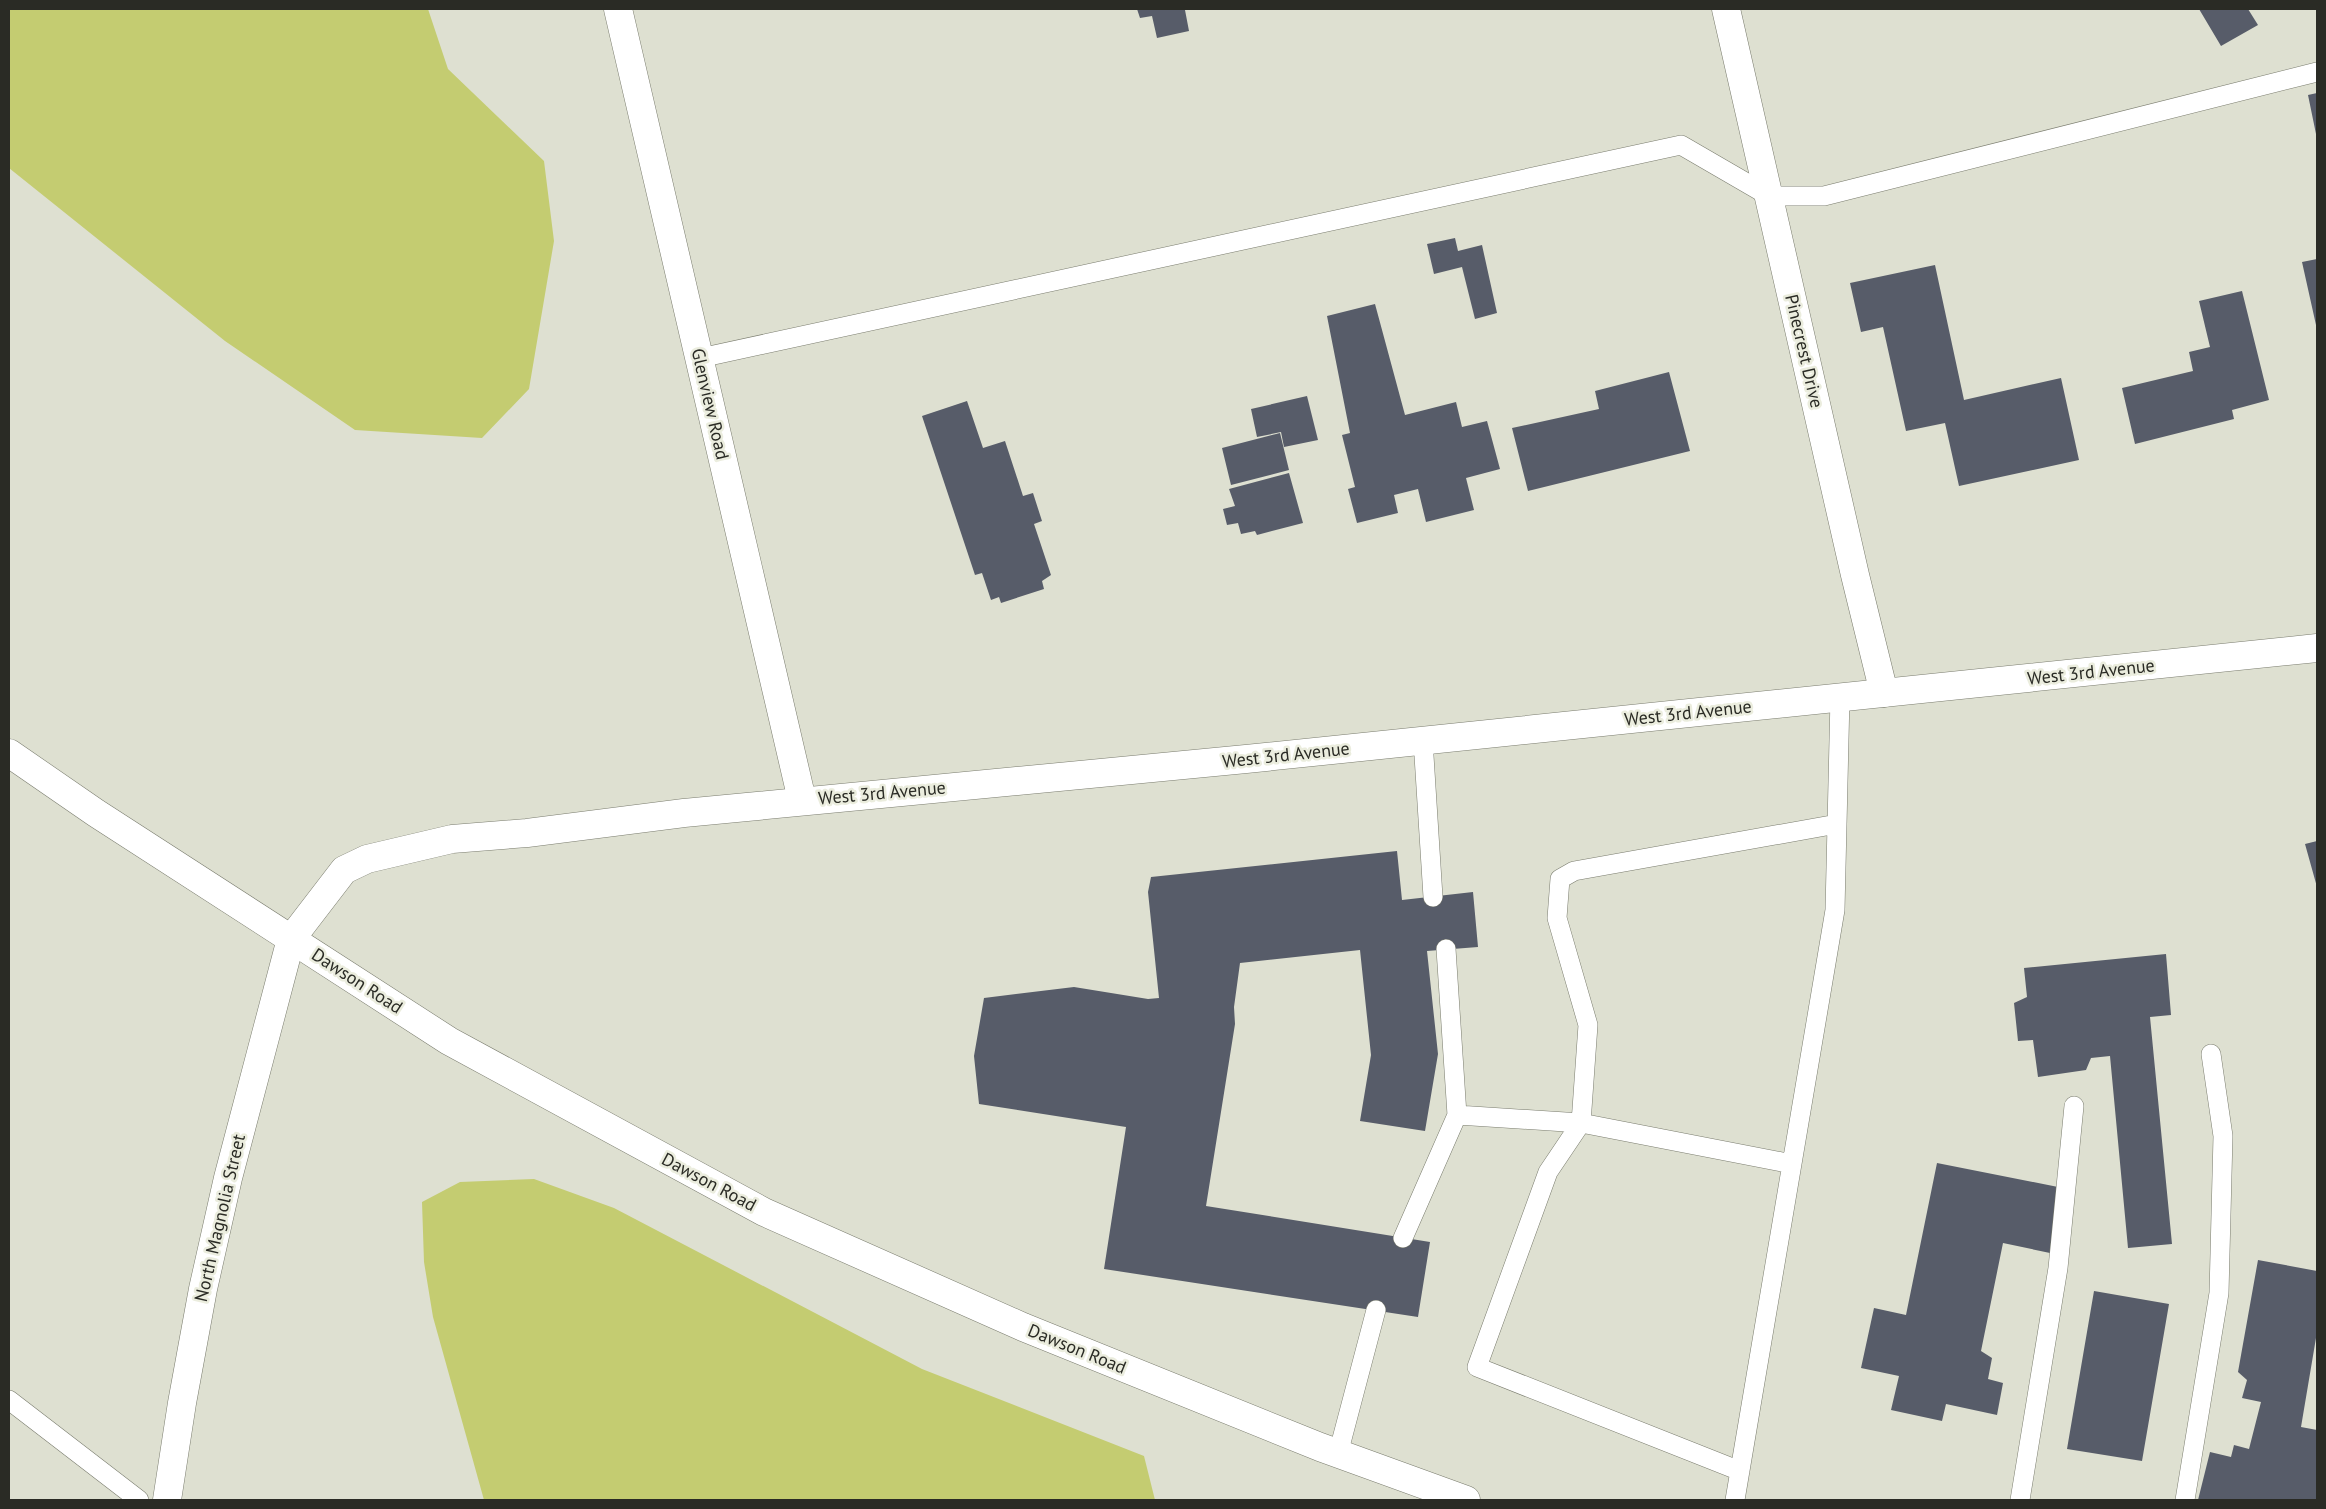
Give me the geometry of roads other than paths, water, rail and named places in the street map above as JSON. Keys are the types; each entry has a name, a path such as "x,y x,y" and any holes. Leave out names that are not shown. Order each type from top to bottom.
{"street":[{"name":"Glenview Road","path":"618,9 802,800"},
{"name":"Pinecrest Drive","path":"1726,9 1850,555 1884,692"},
{"name":"West 3rd Avenue","path":"291,939 344,870 367,859 452,838 527,833 802,800 1423,740 1884,692 1969,686 2317,648"},
{"name":"Dawson Road","path":"9,753 96,813 449,1042 764,1212 1023,1327 1338,1454 1466,1500"},
{"name":"North Magnolia Street","path":"167,1500 182,1403 203,1289 228,1178 291,939"}],"lane":[{"path":"700,358 1680,145 1769,196 1824,196 2317,72"},
{"path":"1735,1500 1835,910 1840,697"},
{"path":"1423,740 1434,897"},
{"path":"1740,1471 1477,1367 1548,1172 1582,1123 1588,1025 1557,918 1560,879 1574,870 1837,824"},
{"path":"1403,1238 1458,1114 1446,950"},
{"path":"2185,1500 2219,1293 2223,1136 2211,1054"},
{"path":"2020,1500 2058,1268 2074,1106"},
{"path":"1458,1114 1582,1123 1792,1164"},
{"path":"1338,1454 1376,1310"},
{"path":"9,1400 139,1500"}]}
